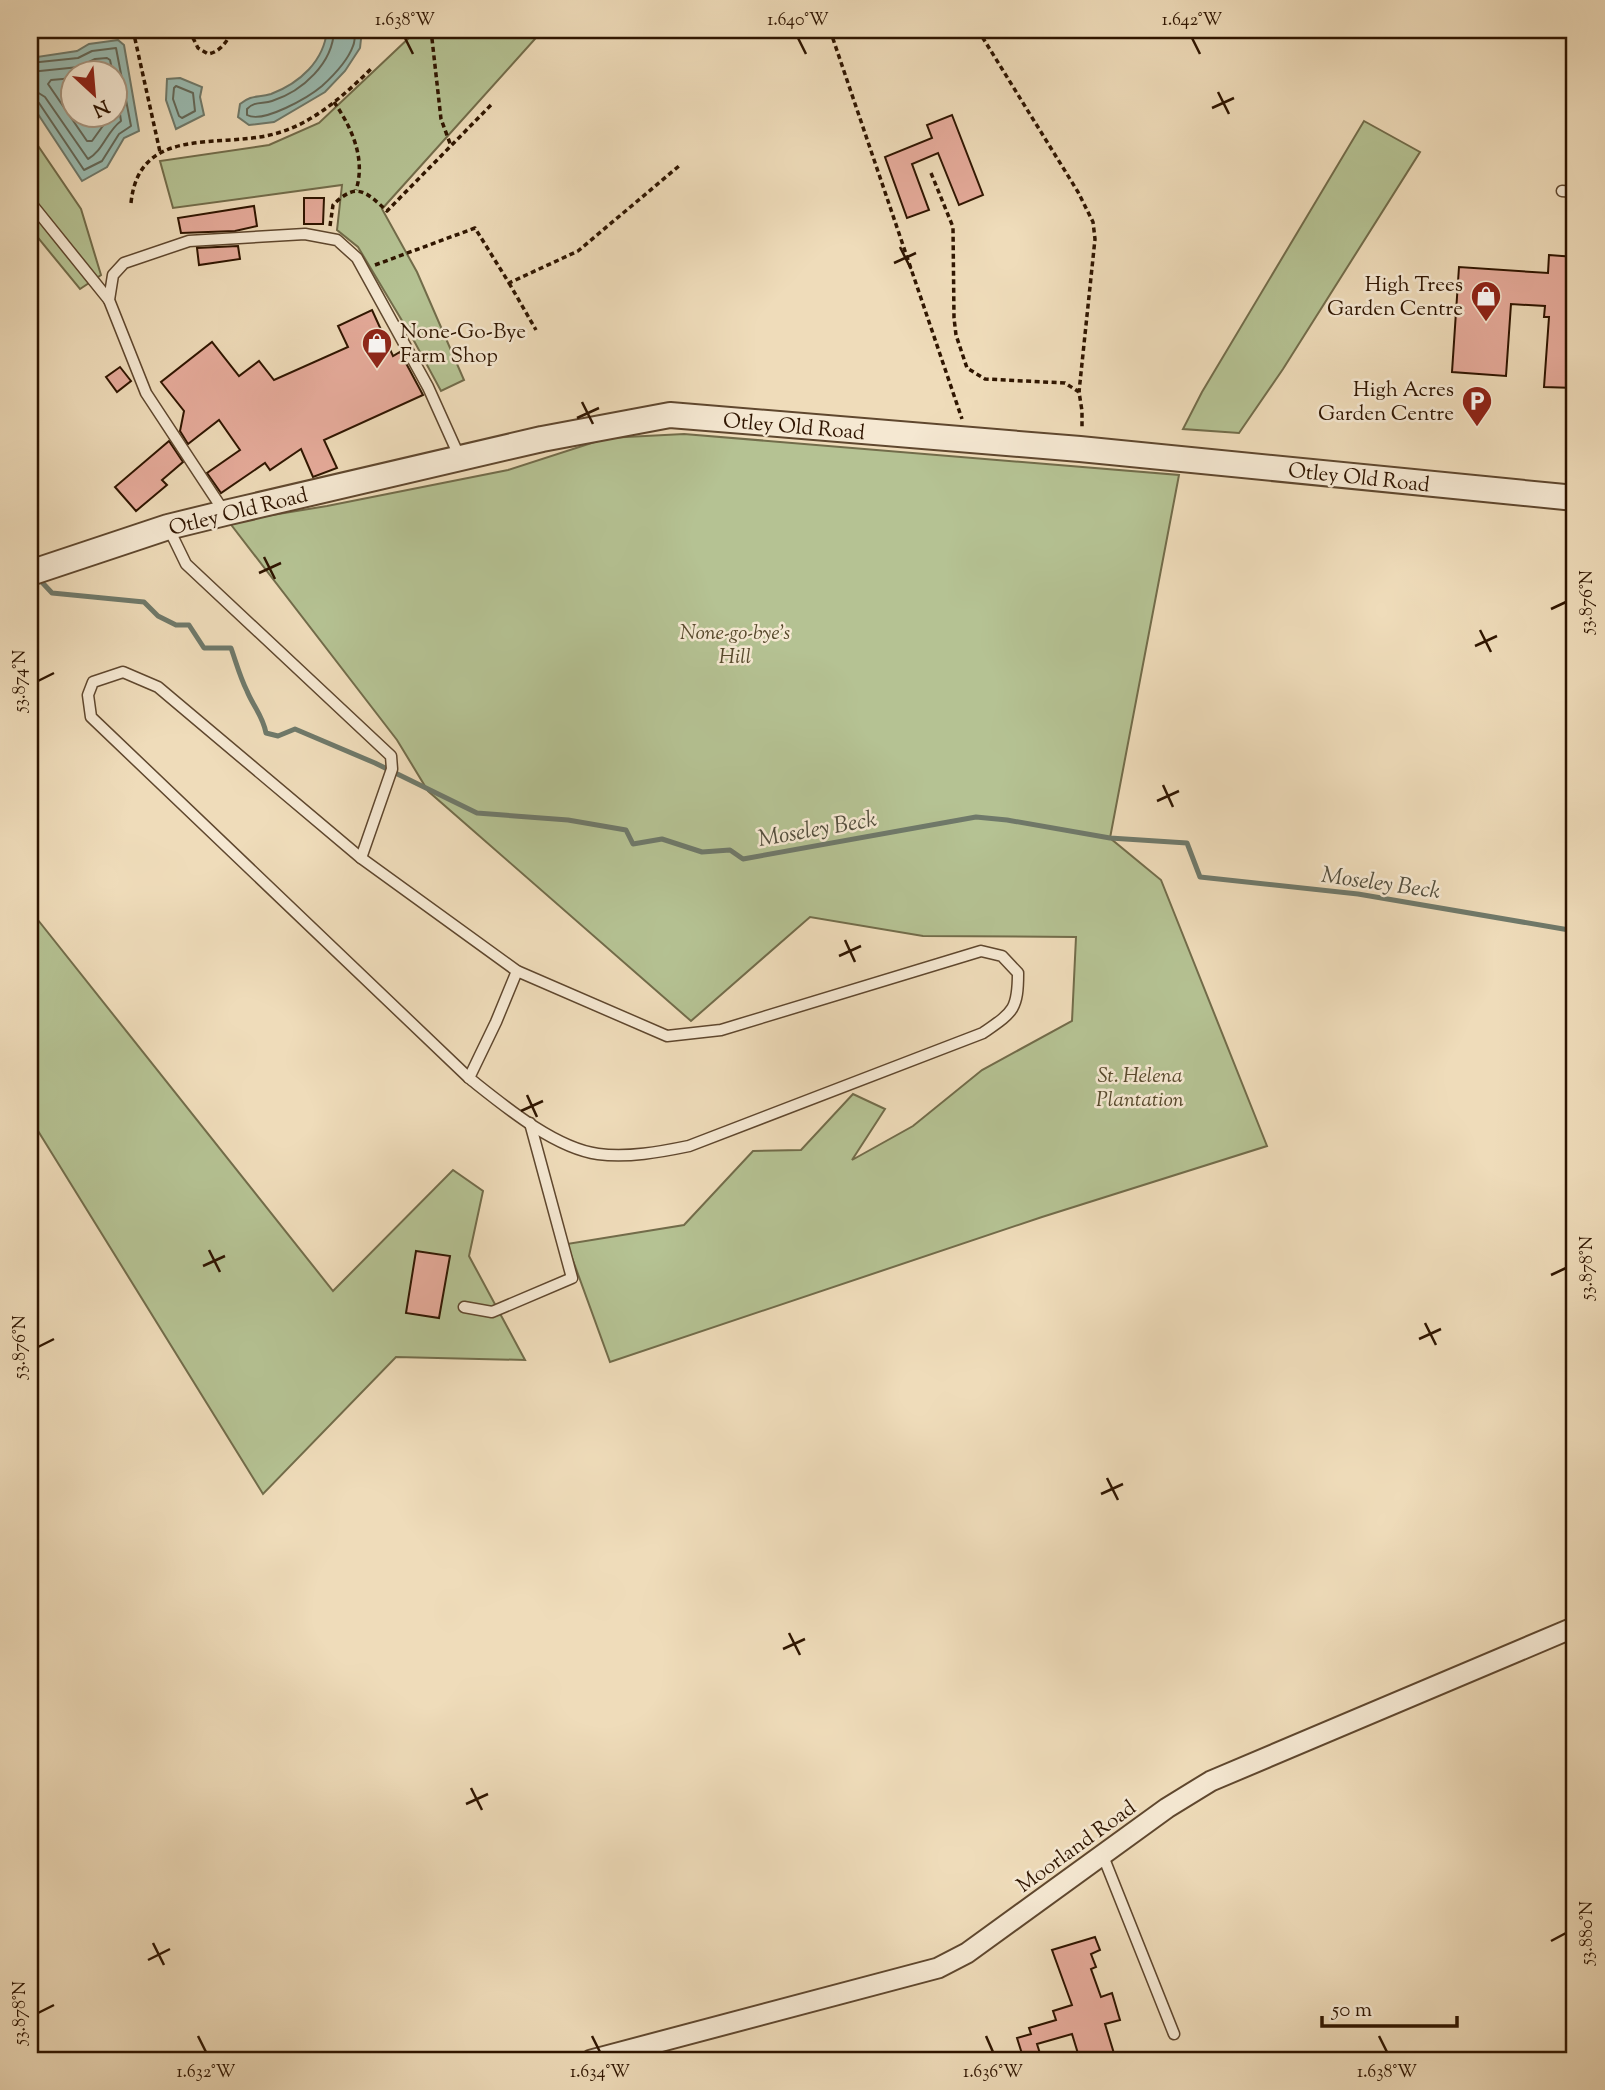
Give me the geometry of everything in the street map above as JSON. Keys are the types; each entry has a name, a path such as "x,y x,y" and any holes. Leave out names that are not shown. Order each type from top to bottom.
{"street":[{"name":"Otley Old Road","path":"37,571 168,527 542,439 670,415 1080,449 1575,498"},
{"name":"Moorland Road","path":"591,2060 938,1968 967,1953 1167,1808 1211,1782 1575,1627"}],"lane":[{"path":"1562,191 1575,192"},
{"path":"30,202 109,300 146,393 225,513"},
{"path":"109,300 113,275 124,263 189,241 304,234 337,240 357,258 428,387 460,459"},
{"path":"168,527 186,564 391,756 392,769 362,858"},
{"path":"122,672 158,687 362,858 517,971 667,1036 721,1030 981,951 1002,956 1018,973 1018,999 1007,1016 983,1032 689,1146 650,1154 597,1154 554,1138 469,1078 91,717 88,695 93,682 122,672"},
{"path":"469,1078 517,971"},
{"path":"464,1307 492,1312 572,1278 530,1123"},
{"path":"1102,1856 1174,2034"}],"path":[{"path":"133,30 160,152"},
{"path":"189,30 198,48 208,54 213,54 224,44 232,30"},
{"path":"431,30 441,120 451,146"},
{"path":"830,30 969,441"},
{"path":"978,30 1078,192 1093,222 1095,239 1079,392 1083,411 1080,449"},
{"path":"131,203 132,187 137,174 160,152 202,140 248,139 274,134 300,125 334,102 371,69"},
{"path":"334,102 345,118 360,163 356,190"},
{"path":"329,239 333,205 342,197 356,190 366,193 387,211 491,105"},
{"path":"509,283 578,251 679,166"},
{"path":"931,173 953,227 954,318 956,335 967,368 985,379 1066,383 1079,392"},
{"path":"363,269 475,228 536,330"}],"green space":[{"path":"412,30 543,30 382,209 417,272 464,380 441,391 358,247 337,230 342,185 173,208 160,161 269,145 319,123 412,35"},
{"path":"1364,121 1420,152 1283,369 1239,433 1183,429 1202,392"},
{"path":"30,134 81,209 101,275 80,289 30,228"},
{"path":"684,434 1179,475 1110,838 1161,880 1267,1146 1042,1217 610,1362 567,1244 684,1225 753,1151 801,1150 853,1094 885,1109 852,1160 913,1126 982,1070 1072,1021 1076,937 923,936 810,917 691,1021 428,791 397,740 229,522 327,506 508,470 607,438"},
{"path":"30,910 333,1291 453,1170 483,1191 469,1256 525,1360 396,1357 263,1494 30,1118"}],"water":[{"path":"327,30 362,30 360,48 345,71 325,92 274,122 249,125 238,117 240,104 244,101 282,89 309,70 321,52"},
{"path":"118,40 124,45 127,60 60,60 60,130 130,130 130,79 139,131 124,138 107,167 82,181 30,102 30,58 77,51 89,44"},
{"path":"180,78 202,87 200,97 204,115 176,129 166,100 167,79"}],"building":[{"path":"952,115 983,195 959,205 938,153 912,164 929,210 907,218 885,157 932,138 927,125"},
{"path":"304,198 324,198 323,224 304,224"},
{"path":"254,206 257,226 235,231 181,233 178,218"},
{"path":"238,246 240,259 199,265 197,248"},
{"path":"1549,255 1575,257 1575,388 1544,387 1549,317 1544,317 1545,306 1511,304 1506,376 1452,372 1459,267 1548,273"},
{"path":"372,310 393,356 400,352 423,395 324,440 337,468 313,477 301,449 270,470 265,463 221,493 207,473 240,450 219,420 188,444 180,431 184,411 161,382 212,342 239,376 259,361 274,380 348,347 338,326"},
{"path":"120,367 131,381 117,392 106,377"},
{"path":"169,441 183,462 162,480 167,485 136,511 115,487"},
{"path":"416,1251 450,1256 439,1318 406,1313"},
{"path":"1095,1937 1100,1950 1091,1954 1096,1967 1091,1969 1101,1997 1112,1993 1120,2020 1105,2024 1116,2060 1080,2060 1072,2034 1037,2044 1042,2060 1024,2060 1017,2038 1031,2034 1029,2028 1056,2020 1053,2011 1072,2005 1052,1950"}],"waterway":[{"name":"Moseley Beck","path":"38,578 52,593 144,602 158,616 176,625 189,625 204,648 231,648 266,733 278,736 295,729 375,763 477,813 568,820 626,830 633,844 662,839 702,852 730,850 743,859 976,817 1007,820 1110,838 1187,843 1200,877 1358,894 1575,931"}],"place":[{"name":"High Trees Garden Centre","path":"1486,323"},
{"name":"None-Go-Bye Farm Shop","path":"377,370"},
{"name":"High Acres Garden Centre","path":"1477,428"}],"park label":[{"name":"None-go-bye's Hill","path":"735,644"},
{"name":"St. Helena Plantation","path":"1140,1087"}]}
